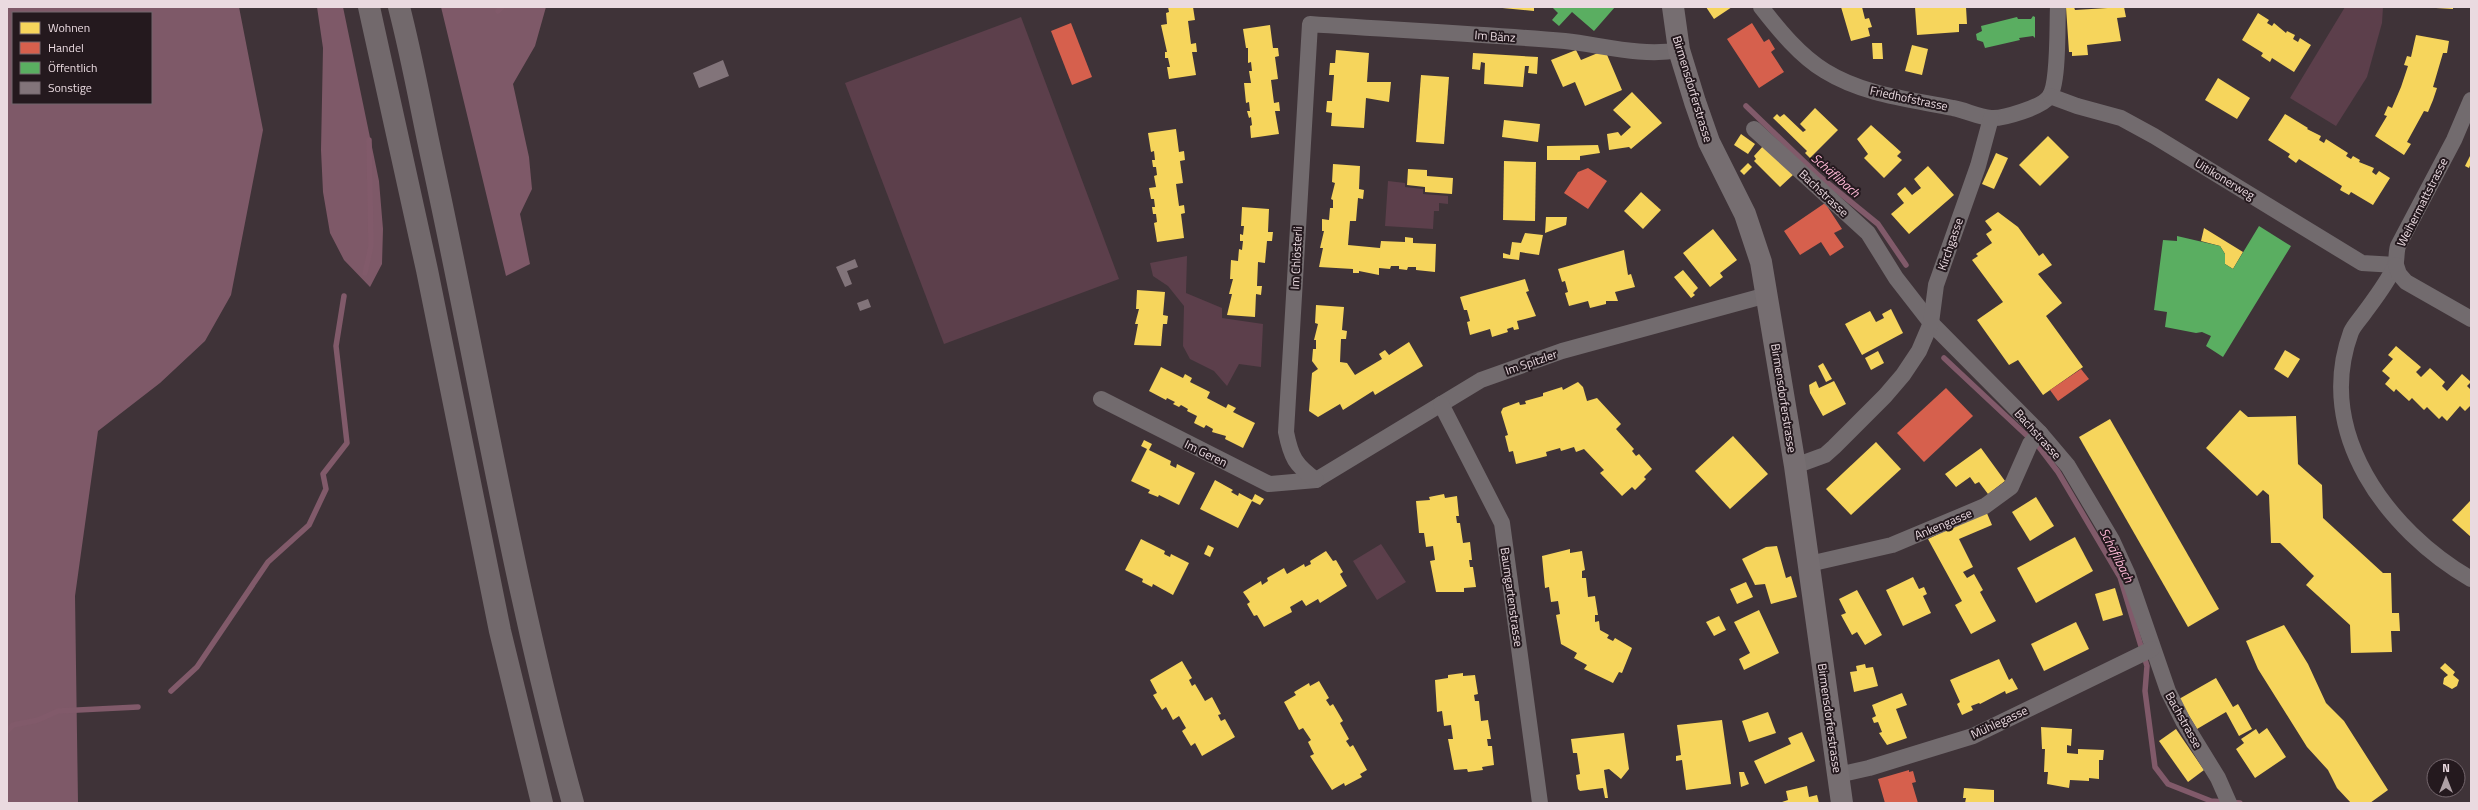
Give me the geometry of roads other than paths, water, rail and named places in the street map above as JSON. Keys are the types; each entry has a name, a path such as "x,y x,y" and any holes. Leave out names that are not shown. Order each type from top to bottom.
{"highway":[{"path":"369,7 425,263 500,631 542,803"},
{"path":"399,7 455,263 529,629 552,728 573,803"}],"main road":[{"name":"Birmensdorferstrasse","path":"1673,7 1679,50 1709,142 1745,214 1755,241 1767,295 1795,466 1842,803"}],"street":[{"name":"Friedhofstrasse","path":"1761,7 1794,45 1824,71 1855,86 1889,97 1954,108 1991,118"},
{"path":"1991,118 2025,110 2043,103 2050,96 2055,80 2058,7"},
{"name":"Im Bänz","path":"1310,24 1583,43 1652,53 1679,50"},
{"name":"Im Chlösterli","path":"1310,24 1286,432 1291,455 1302,470 1316,480"},
{"name":"Uitikonerweg","path":"2050,96 2077,106 2121,118 2154,136 2362,263 2396,265"},
{"name":"Weihermattstrasse","path":"2471,100 2454,140 2398,246 2396,265 2380,291 2352,330 2342,374 2346,428 2353,454 2363,474 2392,514 2429,551 2471,579"},
{"name":"Kirchgasse","path":"1795,466 1825,455 1886,396 1904,375 1919,351 1931,323 1936,285 1978,166 1991,118"},
{"name":"Bachstrasse","path":"1754,128 1868,233 1896,278 1931,323 2035,438 2068,466 2112,540 2128,575 2145,652 2227,798"},
{"path":"2396,265 2399,274 2406,282 2471,319"},
{"name":"Im Spitzler","path":"1316,480 1481,380 1562,351 1767,295"},
{"name":"Im Geren","path":"1100,399 1269,484 1316,480"},
{"name":"Baumgartenstrasse","path":"1441,404 1502,523 1538,803"},
{"name":"Ankengasse","path":"1809,564 1892,545 1985,506 2011,487 2035,438"},
{"name":"Mühlegasse","path":"1838,775 1869,768 1973,736 2145,652"}],"waterway":[{"path":"498,11 502,7"},
{"name":"Schäflibach","path":"1746,106 1819,176 1878,224 1906,265"},
{"path":"365,273 371,246 369,140"},
{"path":"171,691 197,667 268,562 309,525 326,489 323,474 347,443 336,346 344,296"},
{"name":"Schäflibach","path":"1944,358 2039,447 2058,472 2120,577 2147,666 2145,691 2155,767 2168,784 2211,801 2240,803"},
{"path":"7,731 13,725 38,720 58,711 138,707"}]}
